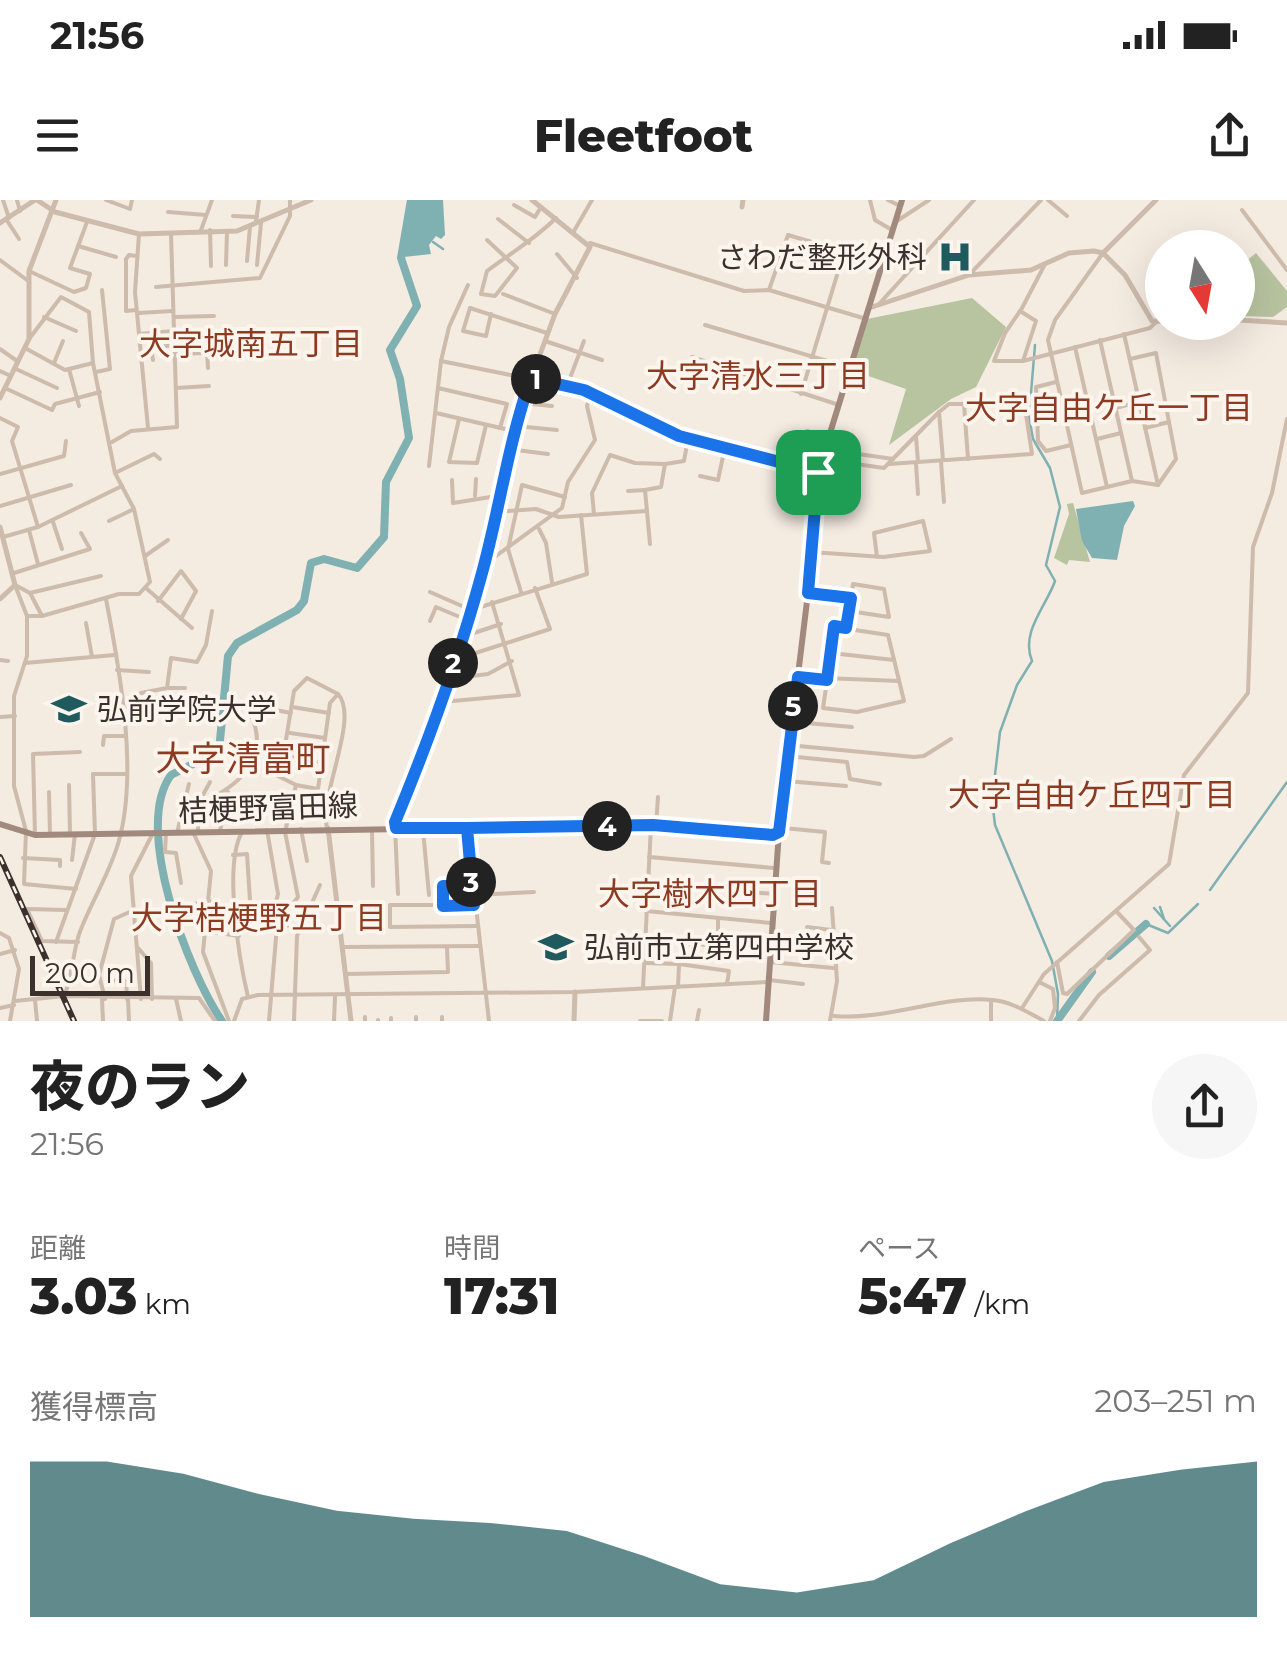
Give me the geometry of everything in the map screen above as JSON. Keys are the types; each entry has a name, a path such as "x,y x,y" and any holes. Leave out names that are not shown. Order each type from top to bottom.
{"main road":[{"path":"766,1021 779,832 808,593 818,472 901,203"},
{"name":"桔梗野富田線","path":"0,824 25,834 653,825 773,835 779,832"}],"street":[{"path":"3,200 5,220 19,239"},
{"path":"17,200 20,211"},
{"path":"5,220 36,200 87,222 140,234 228,232 289,212 311,200"},
{"path":"29,339 28,271 56,200"},
{"path":"106,200 130,208 132,200"},
{"path":"201,230 212,200"},
{"path":"256,265 259,200"},
{"path":"156,287 260,278 289,212 290,200"},
{"path":"574,232 592,200"},
{"path":"870,200 875,220 892,230"},
{"path":"888,200 901,203"},
{"path":"895,221 902,222 929,200"},
{"path":"879,304 974,200"},
{"path":"969,275 1041,200"},
{"path":"1048,200 1066,216"},
{"path":"1156,200 1103,253 1048,335 1082,493 1132,482 1158,485"},
{"path":"514,205 535,217 536,202"},
{"path":"536,202 590,244 744,290 769,290 863,318"},
{"path":"1242,210 1287,269"},
{"path":"168,212 206,215"},
{"path":"233,216 256,223"},
{"path":"488,240 508,256 516,268 494,296 481,294 486,270 508,256 529,243 556,218"},
{"path":"498,219 529,243"},
{"path":"87,222 70,268 90,274 86,288 61,297 44,317 2,393 52,410 54,404 100,392"},
{"path":"246,260 256,223"},
{"path":"210,230 211,266"},
{"path":"226,265 228,232"},
{"path":"140,234 136,312 148,428"},
{"path":"112,442 122,434 148,428 177,427 171,234"},
{"path":"769,290 788,235 881,262"},
{"path":"398,894 396,828 442,702 485,564 497,496 522,403 555,314 577,278 590,244"},
{"path":"78,246 116,257"},
{"path":"802,394 844,252"},
{"path":"866,308 969,275 1044,266 1069,253 1103,253 1125,275 1145,306"},
{"path":"138,256 129,254 126,259 126,311 214,316"},
{"path":"557,254 577,278"},
{"path":"0,260 27,280"},
{"path":"1044,266 994,361 1023,361 1145,327"},
{"path":"28,271 74,292"},
{"path":"429,466 441,361 449,327 468,285"},
{"path":"96,372 110,369 102,290"},
{"path":"503,294 555,314"},
{"path":"61,297 89,312 92,363 112,442 115,473 134,510 150,577 147,589"},
{"path":"491,314 486,336 463,331 470,308 491,314 578,353 602,360"},
{"path":"1020,311 1036,321 1023,361"},
{"path":"44,317 76,331"},
{"path":"1255,321 1287,323"},
{"path":"705,325 848,368"},
{"path":"138,334 174,330"},
{"path":"1124,334 1158,485"},
{"path":"206,336 208,368"},
{"path":"1100,340 1132,482"},
{"path":"54,363 64,341"},
{"path":"567,386 584,341"},
{"path":"152,360 151,348 175,345"},
{"path":"1075,346 1107,487"},
{"path":"26,348 69,369 92,363"},
{"path":"0,349 17,366 57,388"},
{"path":"175,354 207,353"},
{"path":"1130,359 1156,353 1176,459 1158,485"},
{"path":"692,357 837,404"},
{"path":"441,361 592,392 688,439 762,461 818,472"},
{"path":"69,369 80,406"},
{"path":"0,370 11,376"},
{"path":"1056,382 1036,387 1038,441 1046,451 1071,445"},
{"path":"176,388 209,386"},
{"path":"437,387 507,404 500,428"},
{"path":"485,564 556,516 568,482 594,440 588,406 592,392"},
{"path":"1115,408 1139,402"},
{"path":"522,403 552,406"},
{"path":"821,459 884,468 949,404 964,404 968,459"},
{"path":"823,449 917,462 1032,454 1025,408"},
{"path":"939,412 944,502"},
{"path":"434,413 500,428 557,430"},
{"path":"1065,419 1090,413"},
{"path":"0,418 18,427 12,441 38,527"},
{"path":"459,418 448,462 477,463 486,425"},
{"path":"1022,1008 1054,964 1170,864 1184,775 1248,693 1253,547 1272,494 1287,419"},
{"path":"1145,428 1168,422"},
{"path":"807,431 826,438"},
{"path":"1096,439 1121,433"},
{"path":"916,434 918,494"},
{"path":"594,514 592,492 610,455 635,462 684,461 688,439"},
{"path":"0,474 64,456 66,441"},
{"path":"700,476 718,480 725,447"},
{"path":"508,450 548,454"},
{"path":"115,473 154,454 160,459"},
{"path":"628,491 662,488 665,464"},
{"path":"476,478 476,496"},
{"path":"452,480 452,503 476,496 497,496"},
{"path":"0,506 70,485"},
{"path":"3,537 53,522 122,486"},
{"path":"521,592 508,549 522,486 565,497"},
{"path":"645,490 650,544"},
{"path":"494,512 536,508 556,516 647,510"},
{"path":"109,521 134,510"},
{"path":"430,592 470,610 587,574 581,515"},
{"path":"811,552 876,556 930,550 923,521 874,534 876,556"},
{"path":"53,522 62,549"},
{"path":"0,527 15,585 28,616 25,663 14,696 14,786 25,834 24,884 76,888"},
{"path":"538,528 546,543 552,582"},
{"path":"29,530 38,565"},
{"path":"14,573 90,549 81,533"},
{"path":"144,556 168,540"},
{"path":"158,601 181,571 196,590 181,619"},
{"path":"30,593 100,576"},
{"path":"846,628 853,584 884,589 889,617 849,611"},
{"path":"15,585 30,593 42,616"},
{"path":"0,599 15,585"},
{"path":"454,660 550,630 535,588"},
{"path":"28,616 42,616 147,589"},
{"path":"147,589 192,628"},
{"path":"808,593 851,598"},
{"path":"64,996 78,942 120,833 126,774 122,712 106,599"},
{"path":"442,702 482,702 519,694 492,602"},
{"path":"430,622 436,607 467,620"},
{"path":"167,688 171,658 193,664 202,654 212,612"},
{"path":"86,623 92,657"},
{"path":"462,637 501,624"},
{"path":"834,626 888,635 904,701 857,712 823,708 831,653 834,626"},
{"path":"831,653 894,660"},
{"path":"25,663 114,655"},
{"path":"0,660 8,661"},
{"path":"448,679 488,674 512,661"},
{"path":"117,670 149,672"},
{"path":"798,677 899,682"},
{"path":"280,776 294,691 307,678 338,694 344,710 334,780 325,799 351,1021"},
{"path":"122,712 141,693 185,688"},
{"path":"264,769 296,785 318,788 329,713 338,694"},
{"path":"275,710 329,713"},
{"path":"198,804 228,790 255,757 258,731 251,715"},
{"path":"0,717 16,716"},
{"path":"790,721 852,727"},
{"path":"288,733 325,738"},
{"path":"103,745 104,736 123,736"},
{"path":"788,745 914,758 951,739"},
{"path":"35,834 33,754 80,752"},
{"path":"284,756 323,763"},
{"path":"787,756 846,762 850,779 880,784"},
{"path":"56,942 95,834 93,774 126,774"},
{"path":"785,780 846,786"},
{"path":"210,782 198,804 196,832 211,872 203,952 232,1021"},
{"path":"177,833 189,784"},
{"path":"68,785 72,860"},
{"path":"274,913 287,912 298,897 286,830 296,785"},
{"path":"220,832 228,790"},
{"path":"48,792 50,834"},
{"path":"643,988 649,857 658,797"},
{"path":"372,827 373,886"},
{"path":"424,828 429,894"},
{"path":"467,828 488,1021"},
{"path":"779,832 784,828 825,832 822,862 830,863"},
{"path":"302,829 306,861"},
{"path":"260,930 274,913 278,894 267,830"},
{"path":"243,831 233,855 248,997"},
{"path":"160,833 165,852 176,853 182,882"},
{"path":"141,999 131,876 160,833"},
{"path":"233,855 247,854 251,916 238,917"},
{"path":"649,857 776,868"},
{"path":"22,858 60,860 60,866"},
{"path":"649,884 774,894"},
{"path":"294,1021 296,936 320,885"},
{"path":"443,906 443,886 472,886"},
{"path":"472,895 534,892"},
{"path":"188,905 210,901"},
{"path":"474,905 390,905 390,927 476,926"},
{"path":"832,908 833,968 837,980 832,1019 991,1000 1022,1008 1047,1021 1055,1008 1053,989 1039,982"},
{"path":"67,910 27,909 42,941 78,942"},
{"path":"103,1021 99,976 114,919 134,910"},
{"path":"646,911 773,924"},
{"path":"1054,964 1063,993 1067,994 1134,930 1116,911"},
{"path":"718,918 718,945"},
{"path":"270,1021 277,926 302,925"},
{"path":"807,928 831,930"},
{"path":"206,932 240,936"},
{"path":"0,933 10,938 18,969 10,1021"},
{"path":"1079,1021 1100,995 1150,950 1139,936"},
{"path":"645,945 665,941 728,947"},
{"path":"136,946 151,963 152,999"},
{"path":"344,948 479,946"},
{"path":"347,974 448,972 447,947"},
{"path":"0,954 14,950"},
{"path":"770,962 833,968"},
{"path":"645,963 729,971 728,984"},
{"path":"670,1021 679,964"},
{"path":"112,981 126,980 130,1021"},
{"path":"232,1021 238,1005 248,997 271,995 575,992 769,981 803,984"},
{"path":"574,1021 575,992"},
{"path":"0,1008 64,996 199,998 215,1021"},
{"path":"334,1021 336,997"},
{"path":"176,998 180,1021"},
{"path":"36,1000 37,1021"},
{"path":"991,1000 991,1021"},
{"path":"698,1021 699,1010"},
{"path":"640,1021 662,1021"}],"green space":[{"path":"1255,254 1287,291 1287,307 1273,317 1255,316"},
{"path":"972,298 1006,327 976,387 951,399 889,445 906,389 851,370 867,319"},
{"path":"1073,503 1090,562 1069,560 1067,565 1054,558 1069,514 1067,504"}],"water":[{"path":"413,200 443,200 445,235 441,239 436,236 429,245 431,254 404,257"},
{"path":"1133,501 1135,506 1124,526 1117,560 1092,558 1082,541 1076,509"}],"waterway":[{"path":"222,1021 195,970 170,900 161,863 161,799 171,775 219,751 228,656 237,643 297,610 304,601 311,563 324,559 357,568 384,537 386,482 409,438 400,379 390,350 417,306 401,258 411,200"},
{"path":"433,242 443,249"},
{"path":"1035,345 1029,417 1033,439 1050,468 1060,507 1046,565 1055,581 1032,629 1032,661 1017,685 1000,732 992,800 995,825 1052,961 1058,994 1057,1020"},
{"path":"1210,890 1287,782"},
{"path":"1146,924 1168,933 1198,904"},
{"path":"1160,907 1164,919"},
{"path":"1154,908 1170,926"},
{"path":"1109,956 1146,924"},
{"path":"1057,1021 1092,972"}],"railway":[{"path":"0,857 74,1021"}],"place":[{"name":"さわだ整形外科","path":"955,257"},
{"name":"弘前学院大学","path":"69,709"},
{"name":"弘前市立第四中学校","path":"556,947"}],"district":[{"name":"大字城南五丁目","path":"251,343"},
{"name":"大字清水三丁目","path":"758,375"},
{"name":"大字自由ケ丘一丁目","path":"1109,407"},
{"name":"大字清富町","path":"243,758"},
{"name":"大字自由ケ丘四丁目","path":"1092,794"},
{"name":"大字樹木四丁目","path":"710,893"},
{"name":"大字桔梗野五丁目","path":"259,917"}],"route":[{"path":"818,472 690,440 601,401 592,392 531,378 508,450 482,576 436,723 395,822 396,828 467,828 472,886 443,886 443,906 474,905 467,828 653,825 773,835 779,832 798,677 827,680 834,626 846,628 851,598 808,593 818,472"}]}
